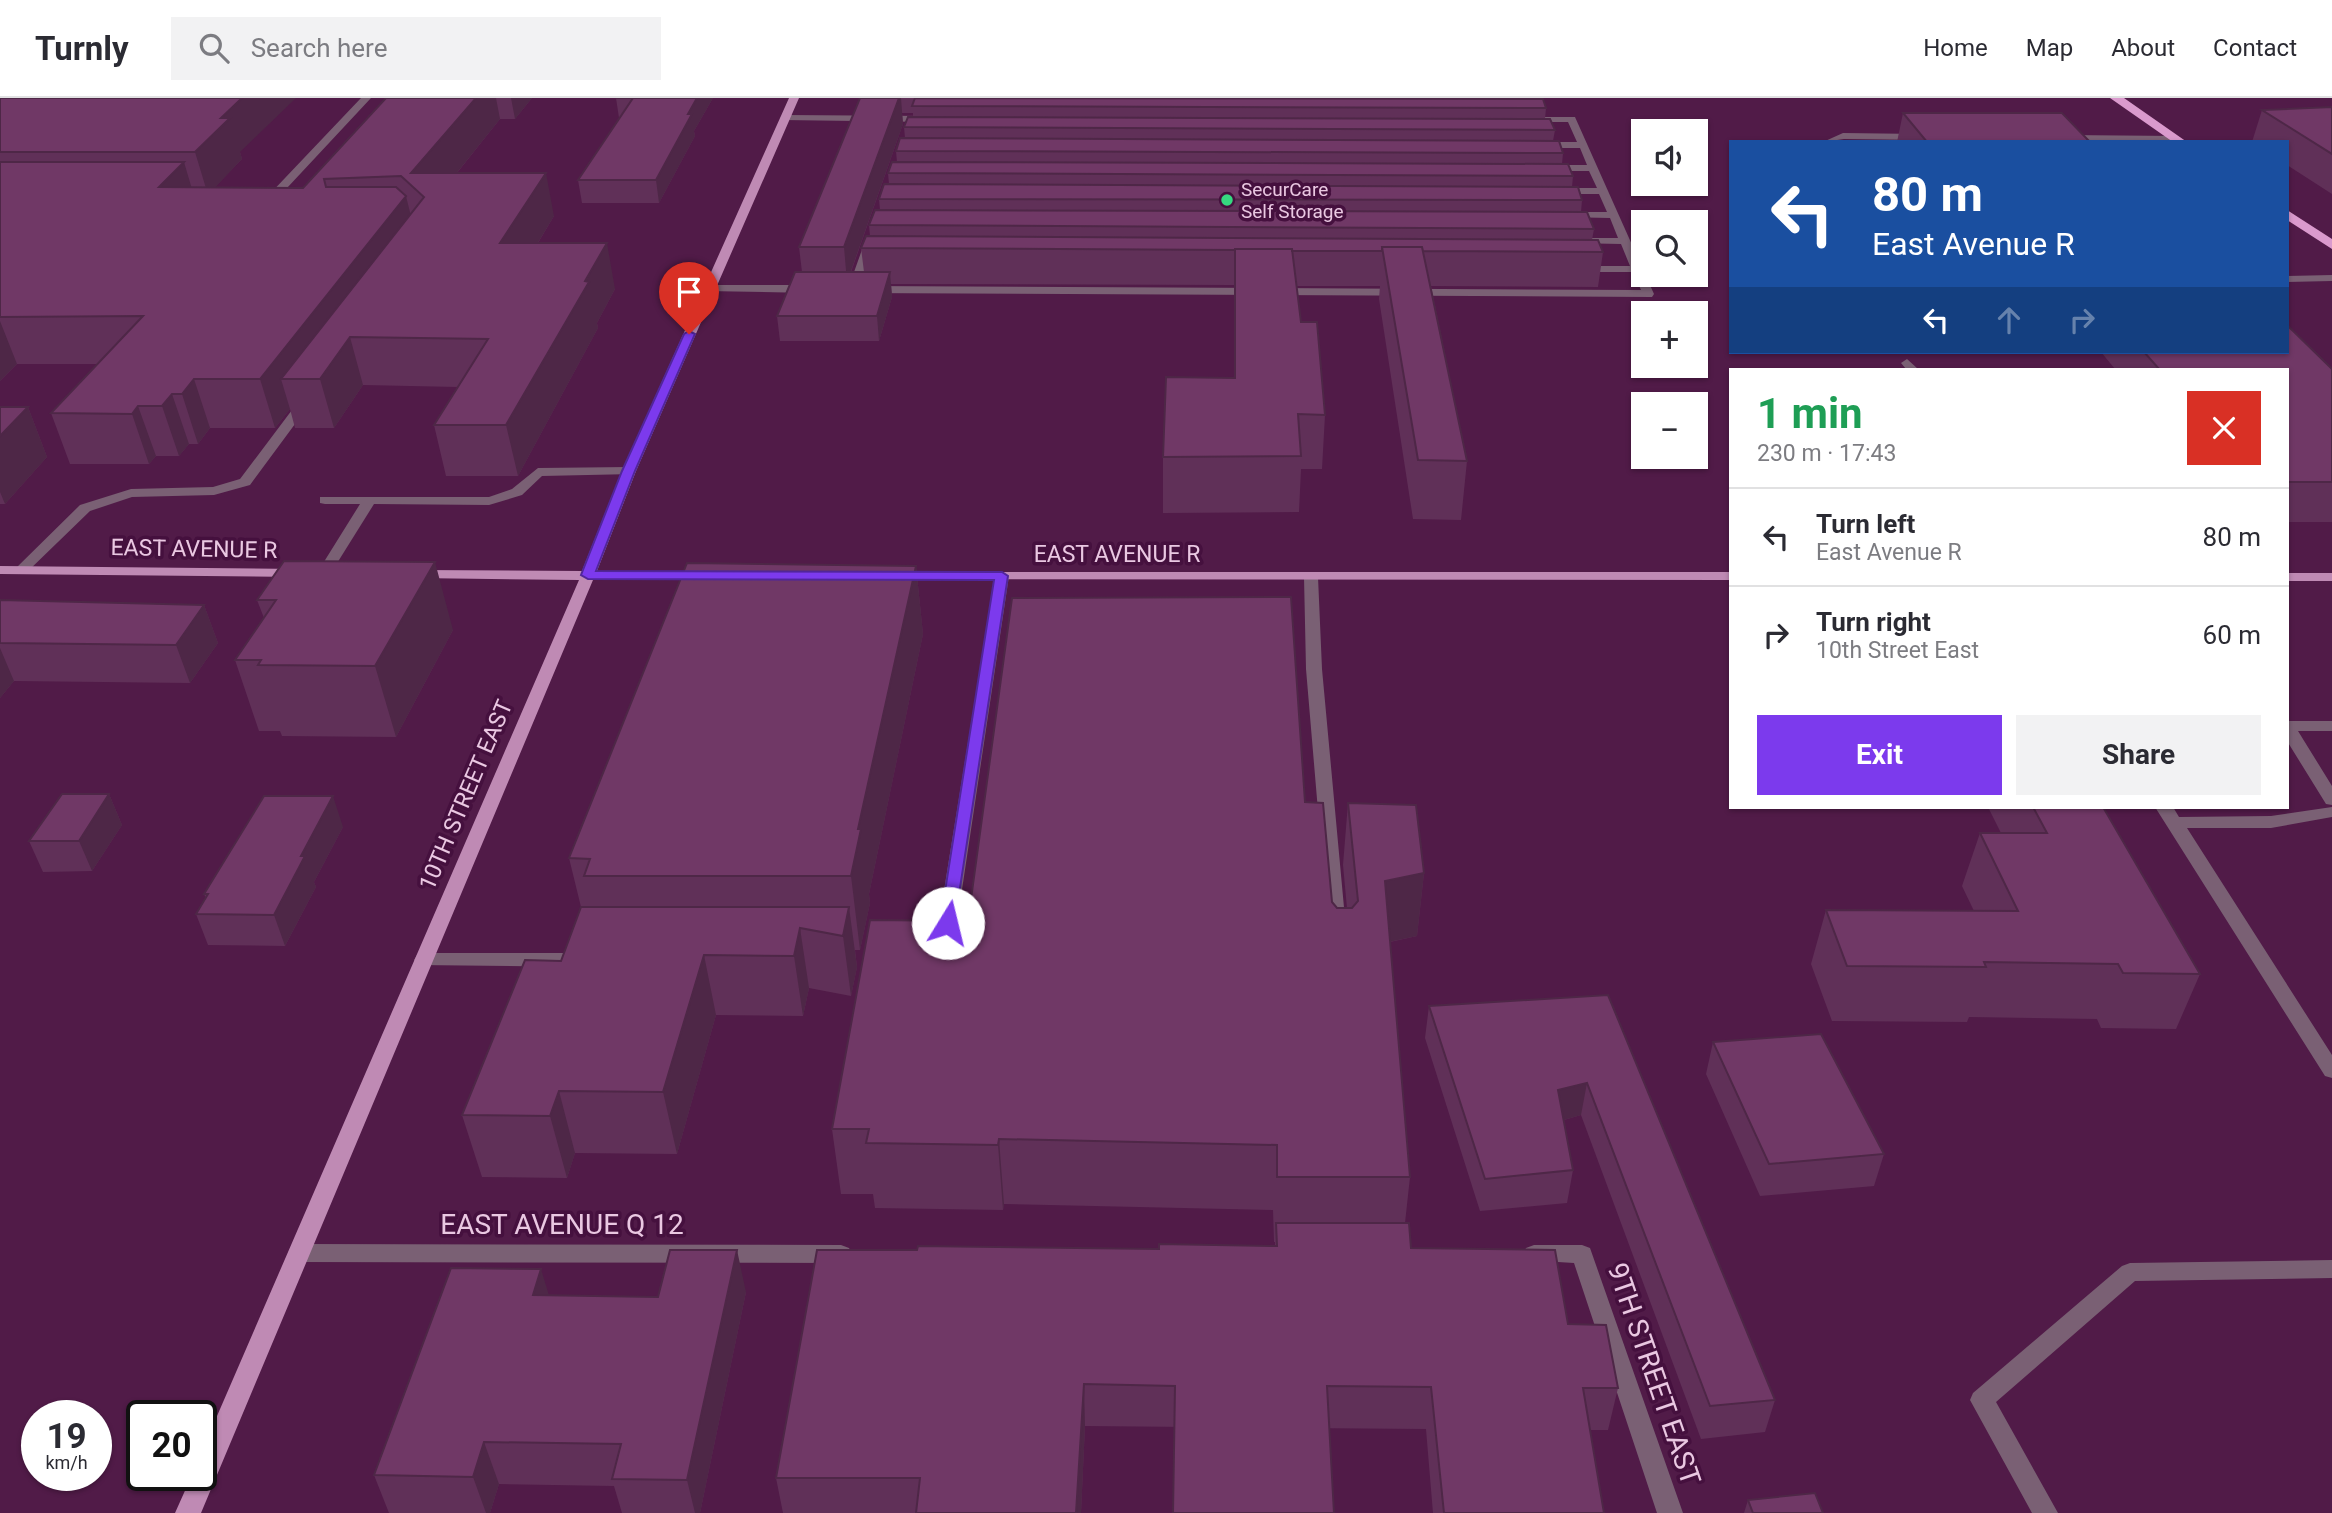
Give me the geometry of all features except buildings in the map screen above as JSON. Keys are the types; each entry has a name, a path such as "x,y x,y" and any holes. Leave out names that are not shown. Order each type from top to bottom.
{"highway":[{"path":"2116,98 2179,140"},
{"path":"2289,216 2332,245"}],"main road":[{"name":"10TH STREET EAST","path":"188,1513 588,575 629,471 794,98"},
{"name":"EAST AVENUE R","path":"0,570 330,573"},
{"path":"402,574 727,576"},
{"name":"EAST AVENUE R","path":"878,576 1729,576"},
{"path":"2289,577 2332,577"}],"street":[{"path":"256,201 269,201 366,98"},
{"path":"1493,98 1534,98 1543,119"},
{"path":"785,118 912,123 939,119"},
{"path":"1515,119 1572,119 1631,255"},
{"path":"1833,140 1843,136 1940,137"},
{"path":"2050,138 2179,140"},
{"path":"1528,145 1583,145"},
{"path":"1538,168 1593,168"},
{"path":"1548,191 1603,191"},
{"path":"1558,215 1614,215"},
{"path":"842,289 862,265 876,225"},
{"path":"872,238 886,239"},
{"path":"1569,241 1625,241"},
{"path":"862,265 876,265"},
{"path":"1568,268 1631,269"},
{"path":"2289,279 2332,278"},
{"path":"709,289 1648,294 1645,287"},
{"path":"22,570 85,508 131,493 214,491 245,482 314,389"},
{"path":"325,500 489,501 509,497 523,490 538,471 629,471"},
{"path":"330,573 370,500"},
{"path":"922,950 948,923 1002,576"},
{"path":"1311,577 1314,669 1339,950"},
{"path":"2289,726 2332,726"},
{"path":"2289,729 2332,800"},
{"path":"2165,809 2332,1071"},
{"path":"2175,823 2271,822 2332,811"},
{"path":"424,960 596,960"},
{"name":"EAST AVENUE Q 12","path":"299,1253 869,1254"},
{"name":"9TH STREET EAST","path":"1512,1254 1582,1254 1670,1513"},
{"path":"2045,1513 1982,1400 2130,1272 2332,1269"}],"place":[{"name":"SecurCare Self Storage","path":"1227,200"}],"route":[{"path":"689,334 629,471 588,575 1002,576 994,643 948,923"}]}
